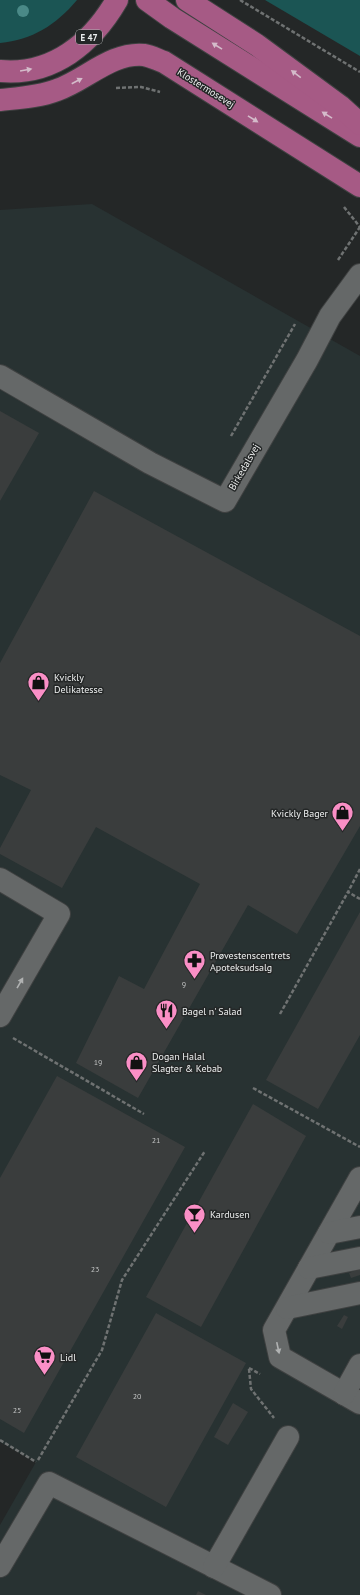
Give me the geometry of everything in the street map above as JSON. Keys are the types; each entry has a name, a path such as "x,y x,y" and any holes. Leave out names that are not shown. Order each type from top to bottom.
{"main road":[{"name":"E 47","path":"0,71 22,71 50,64 78,48 101,24 117,0"},
{"path":"147,0 172,18 360,136"},
{"path":"187,0 257,45 340,106 360,124"},
{"name":"Klostermosevej","path":"40,95 58,90 111,61 127,56 144,56 164,62 360,186"},
{"path":"0,85 18,92 40,95"},
{"path":"0,100 40,95"}],"street":[{"name":"Birkedalsvej","path":"0,376 150,463 225,501 307,360 330,316 360,275"},
{"path":"3,1026 59,914 8,884"},
{"path":"360,1178 274,1330 280,1357 352,1399 360,1364"},
{"path":"329,1234 360,1227"},
{"path":"310,1268 360,1258"},
{"path":"287,1308 360,1293"},
{"path":"214,1567 288,1437"},
{"path":"0,1566 49,1483 270,1595"}],"path":[{"path":"240,0 360,72"},
{"path":"110,89 134,87 155,89"},
{"path":"280,1014 360,869"},
{"path":"348,892 360,899"},
{"path":"3,1026 144,1114"},
{"path":"253,1088 360,1147"},
{"path":"36,1462 102,1350 122,1280 205,1151"},
{"path":"249,1368 251,1389 288,1437"},
{"path":"0,1440 36,1462 49,1483"}],"shaded area":[{"path":"0,0 77,0 61,17 43,30 23,39 0,43"},
{"path":"265,0 360,0 360,56"},
{"path":"92,204 360,356 360,1595 0,1595 0,1525 36,1462 0,1442 0,210"}],"building":[{"path":"0,411 39,433 0,501"},
{"path":"94,491 360,636 360,826 297,934 248,905 138,1098 76,1063 119,976 144,989 200,884 96,827 62,888 0,854 0,848 31,790 0,775 0,663"},
{"path":"360,912 360,1035 318,1109 266,1080"},
{"path":"57,1076 185,1147 24,1433 0,1419 0,1178"},
{"path":"253,1104 306,1136 201,1327 146,1297"},
{"path":"360,1269 360,1275 351,1278 349,1273"},
{"path":"156,1313 246,1363 166,1507 76,1457"},
{"path":"344,1315 348,1317 342,1329 337,1326"},
{"path":"233,1403 248,1412 228,1445 214,1437"},
{"path":"198,1591 206,1595 196,1595"}],"place":[{"name":"Kvickly Delikatesse","path":"39,702"},
{"name":"Kvickly Bager","path":"343,832"},
{"name":"Prøvestenscentrets Apoteksudsalg","path":"194,980"},
{"name":"Bagel n' Salad","path":"166,1030"},
{"name":"Dogan Halal Slagter & Kebab","path":"137,1082"},
{"name":"Kardusen","path":"194,1234"},
{"name":"Lidl","path":"45,1376"}]}
